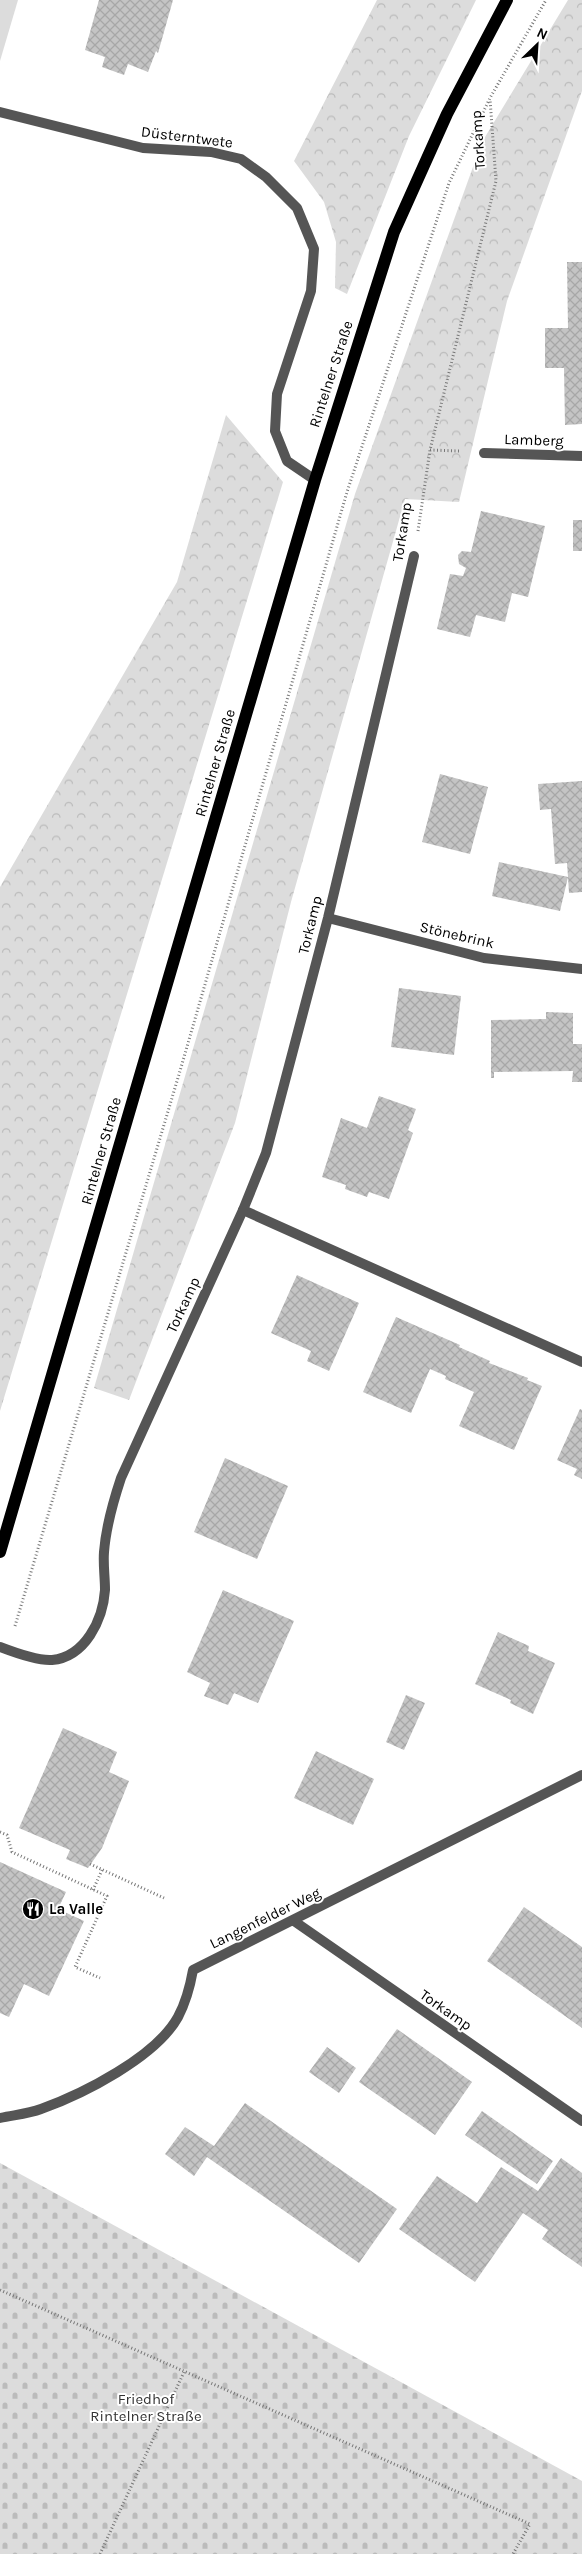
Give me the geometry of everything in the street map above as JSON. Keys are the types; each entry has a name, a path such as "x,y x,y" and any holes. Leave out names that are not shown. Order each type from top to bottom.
{"main road":[{"name":"Rintelner Straße","path":"0,1552 315,480 394,232 447,114 507,0"}],"street":[{"name":"Düsterntwete","path":"0,112 143,148 211,152 241,159 266,177 297,208 314,248 311,291 277,394 274,431 287,461 315,480"},
{"name":"Lamberg","path":"484,453 582,456"},
{"name":"Torkamp","path":"4,1649 50,1660 68,1656 82,1647 94,1631 105,1592 104,1552 107,1529 121,1478 243,1210 266,1153 328,918 414,556"},
{"name":"Stönebrink","path":"328,918 484,958 582,969"},
{"path":"243,1210 582,1362"},
{"name":"Langenfelder Weg","path":"0,2118 40,2110 103,2082 160,2041 178,2018 189,1993 193,1970 582,1775"},
{"name":"Torkamp","path":"294,1921 582,2121"}],"path":[{"path":"4,1649 178,1081 347,492 449,183 490,98 546,0"},
{"name":"Torkamp","path":"414,556 430,450 496,181 490,98"},
{"path":"0,1832 7,1835 12,1852 107,1896 75,1967 100,1978"},
{"path":"90,1864 164,1898"},
{"path":"93,1890 102,1870"},
{"path":"0,2290 530,2524 513,2554"},
{"path":"100,2554 184,2372"}],"green space":[{"path":"0,0 18,0 0,61"},
{"path":"377,0 476,0 409,136 347,294 335,288 336,242 324,202 294,161"},
{"path":"568,0 582,0 582,91 507,301 459,502 405,499 291,902 235,1123 129,1400 94,1388 355,494 482,142"},
{"path":"226,415 283,482 0,1411 0,887 177,582"},
{"name":"Friedhof Rintelner Straße","path":"0,2163 582,2481 582,2554 0,2554"}],"building":[{"path":"99,0 173,0 158,53 156,51 148,72 128,64 124,75 102,67 105,57 85,50"},
{"path":"567,262 582,262 582,424 565,425 564,368 545,368 545,328 568,328"},
{"path":"481,511 545,526 528,597 512,593 505,622 476,615 470,637 437,629 450,574 463,576 466,568 459,564 458,555 462,551 471,552"},
{"path":"573,520 582,520 582,551 573,551"},
{"path":"440,774 488,787 470,854 422,842"},
{"path":"582,781 582,892 569,893 567,863 555,864 551,809 540,810 538,784"},
{"path":"499,862 568,877 560,911 492,896"},
{"path":"399,988 461,996 454,1055 391,1047"},
{"path":"546,1012 573,1013 573,1044 582,1044 582,1082 572,1082 573,1071 494,1072 494,1078 491,1078 491,1020 546,1019"},
{"path":"379,1096 416,1109 408,1130 413,1133 389,1199 369,1192 367,1197 345,1189 346,1185 322,1177 341,1118 367,1128"},
{"path":"297,1275 359,1303 329,1371 307,1361 311,1351 271,1333"},
{"path":"396,1317 460,1345 459,1347 490,1361 489,1363 528,1378 527,1380 542,1386 514,1450 459,1426 474,1392 445,1379 446,1376 430,1369 411,1413 363,1392"},
{"path":"580,1409 582,1410 582,1479 574,1475 577,1469 557,1460"},
{"path":"225,1458 288,1486 257,1559 194,1532"},
{"path":"223,1590 294,1621 258,1703 234,1693 228,1705 204,1696 210,1683 187,1672"},
{"path":"498,1632 529,1646 528,1651 555,1663 533,1714 510,1703 511,1700 475,1684"},
{"path":"406,1695 425,1703 404,1750 386,1742"},
{"path":"63,1728 117,1752 109,1772 129,1781 102,1848 88,1868 66,1859 70,1850 19,1828"},
{"path":"316,1751 374,1779 353,1825 294,1798"},
{"path":"0,1862 66,1892 58,1909 84,1921 49,1996 24,1984 9,2017 0,2013"},
{"path":"524,1907 582,1947 582,2028 487,1961"},
{"path":"397,2029 472,2082 435,2135 359,2082"},
{"path":"327,2047 356,2068 339,2093 309,2072"},
{"path":"245,2103 397,2209 359,2263 207,2157 194,2176 165,2154 185,2127 214,2146"},
{"path":"482,2111 553,2161 537,2184 465,2135"},
{"path":"561,2158 582,2173 582,2267 542,2239 548,2230 523,2213 475,2282 399,2229 437,2176 477,2203 501,2167 538,2191"}],"place":[{"name":"La Valle","path":"33,1909"}]}
